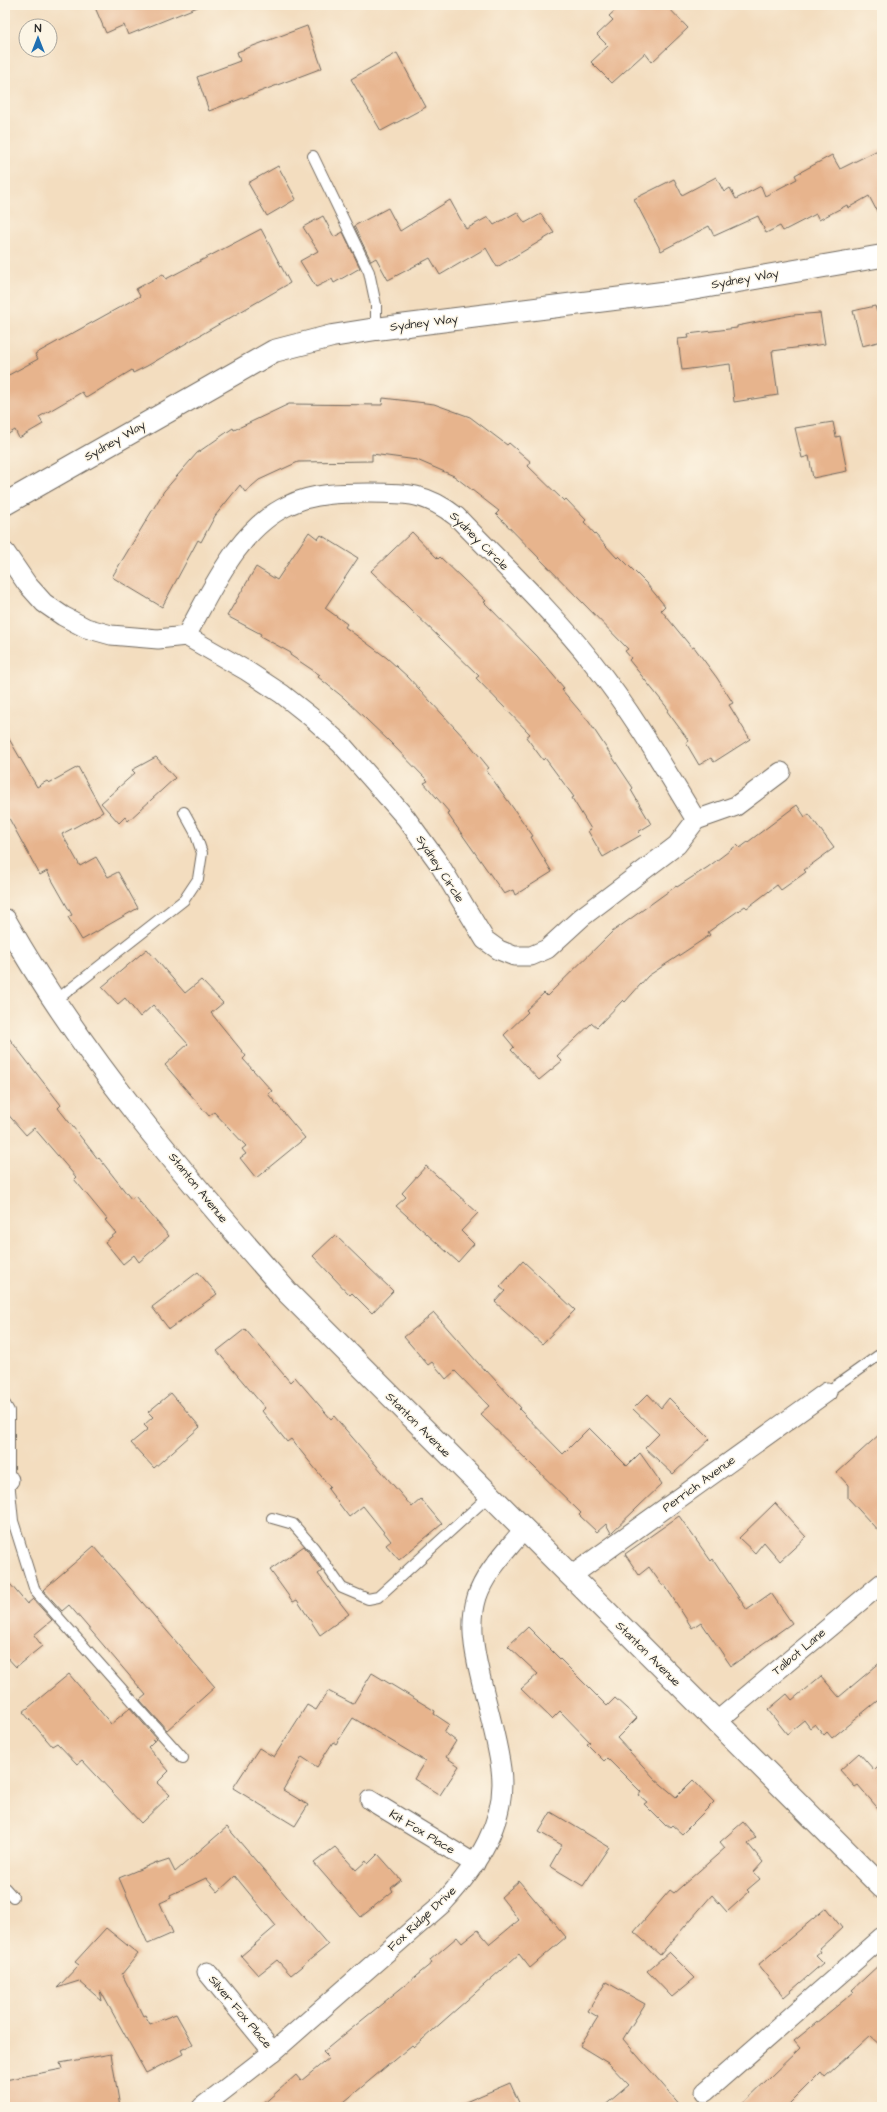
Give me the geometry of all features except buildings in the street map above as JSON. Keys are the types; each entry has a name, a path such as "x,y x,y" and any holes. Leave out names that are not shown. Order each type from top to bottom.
{"street":[{"name":"Sydney Way","path":"5,504 274,351 332,336 376,329 686,290 882,256"},
{"name":"Sydney Circle","path":"339,493 405,494 424,498 442,505 457,517 558,622 594,664 660,759 696,820 677,844 582,916 547,949 530,956 514,956 499,950 485,940 438,862 406,818 341,744 282,694 247,671 186,636 237,548 251,532 271,514 295,502 313,497 339,493"},
{"path":"5,552 27,584 44,604 86,628 111,635 136,638 158,639 186,636"},
{"path":"696,820 736,806 781,772"},
{"name":"Stanton Avenue","path":"5,920 55,1001 132,1106 222,1219 288,1293 523,1530 571,1576 882,1887"},
{"name":"Perrich Avenue","path":"571,1576 827,1392"},
{"name":"Fox Ridge Drive","path":"202,2107 273,2052 443,1903 459,1886 475,1864 499,1813 502,1786 501,1770 472,1638 474,1615 477,1597 484,1582 523,1530"},
{"name":"Talbot Lane","path":"716,1722 882,1583"},
{"name":"Kit Fox Place","path":"370,1800 475,1864"},
{"path":"705,2092 882,1937"},
{"name":"Silver Fox Place","path":"207,1972 273,2052"}],"lane":[{"path":"313,156 370,272 376,304 376,329"},
{"path":"55,1001 184,900 198,879 202,853 195,832 184,812"},
{"path":"827,1392 882,1353"},
{"path":"5,1404 9,1411 7,1480 13,1521 35,1591 183,1758"},
{"path":"272,1518 293,1524 314,1548 342,1588 368,1599 378,1597 490,1496"},
{"path":"5,1888 13,1898"}]}
